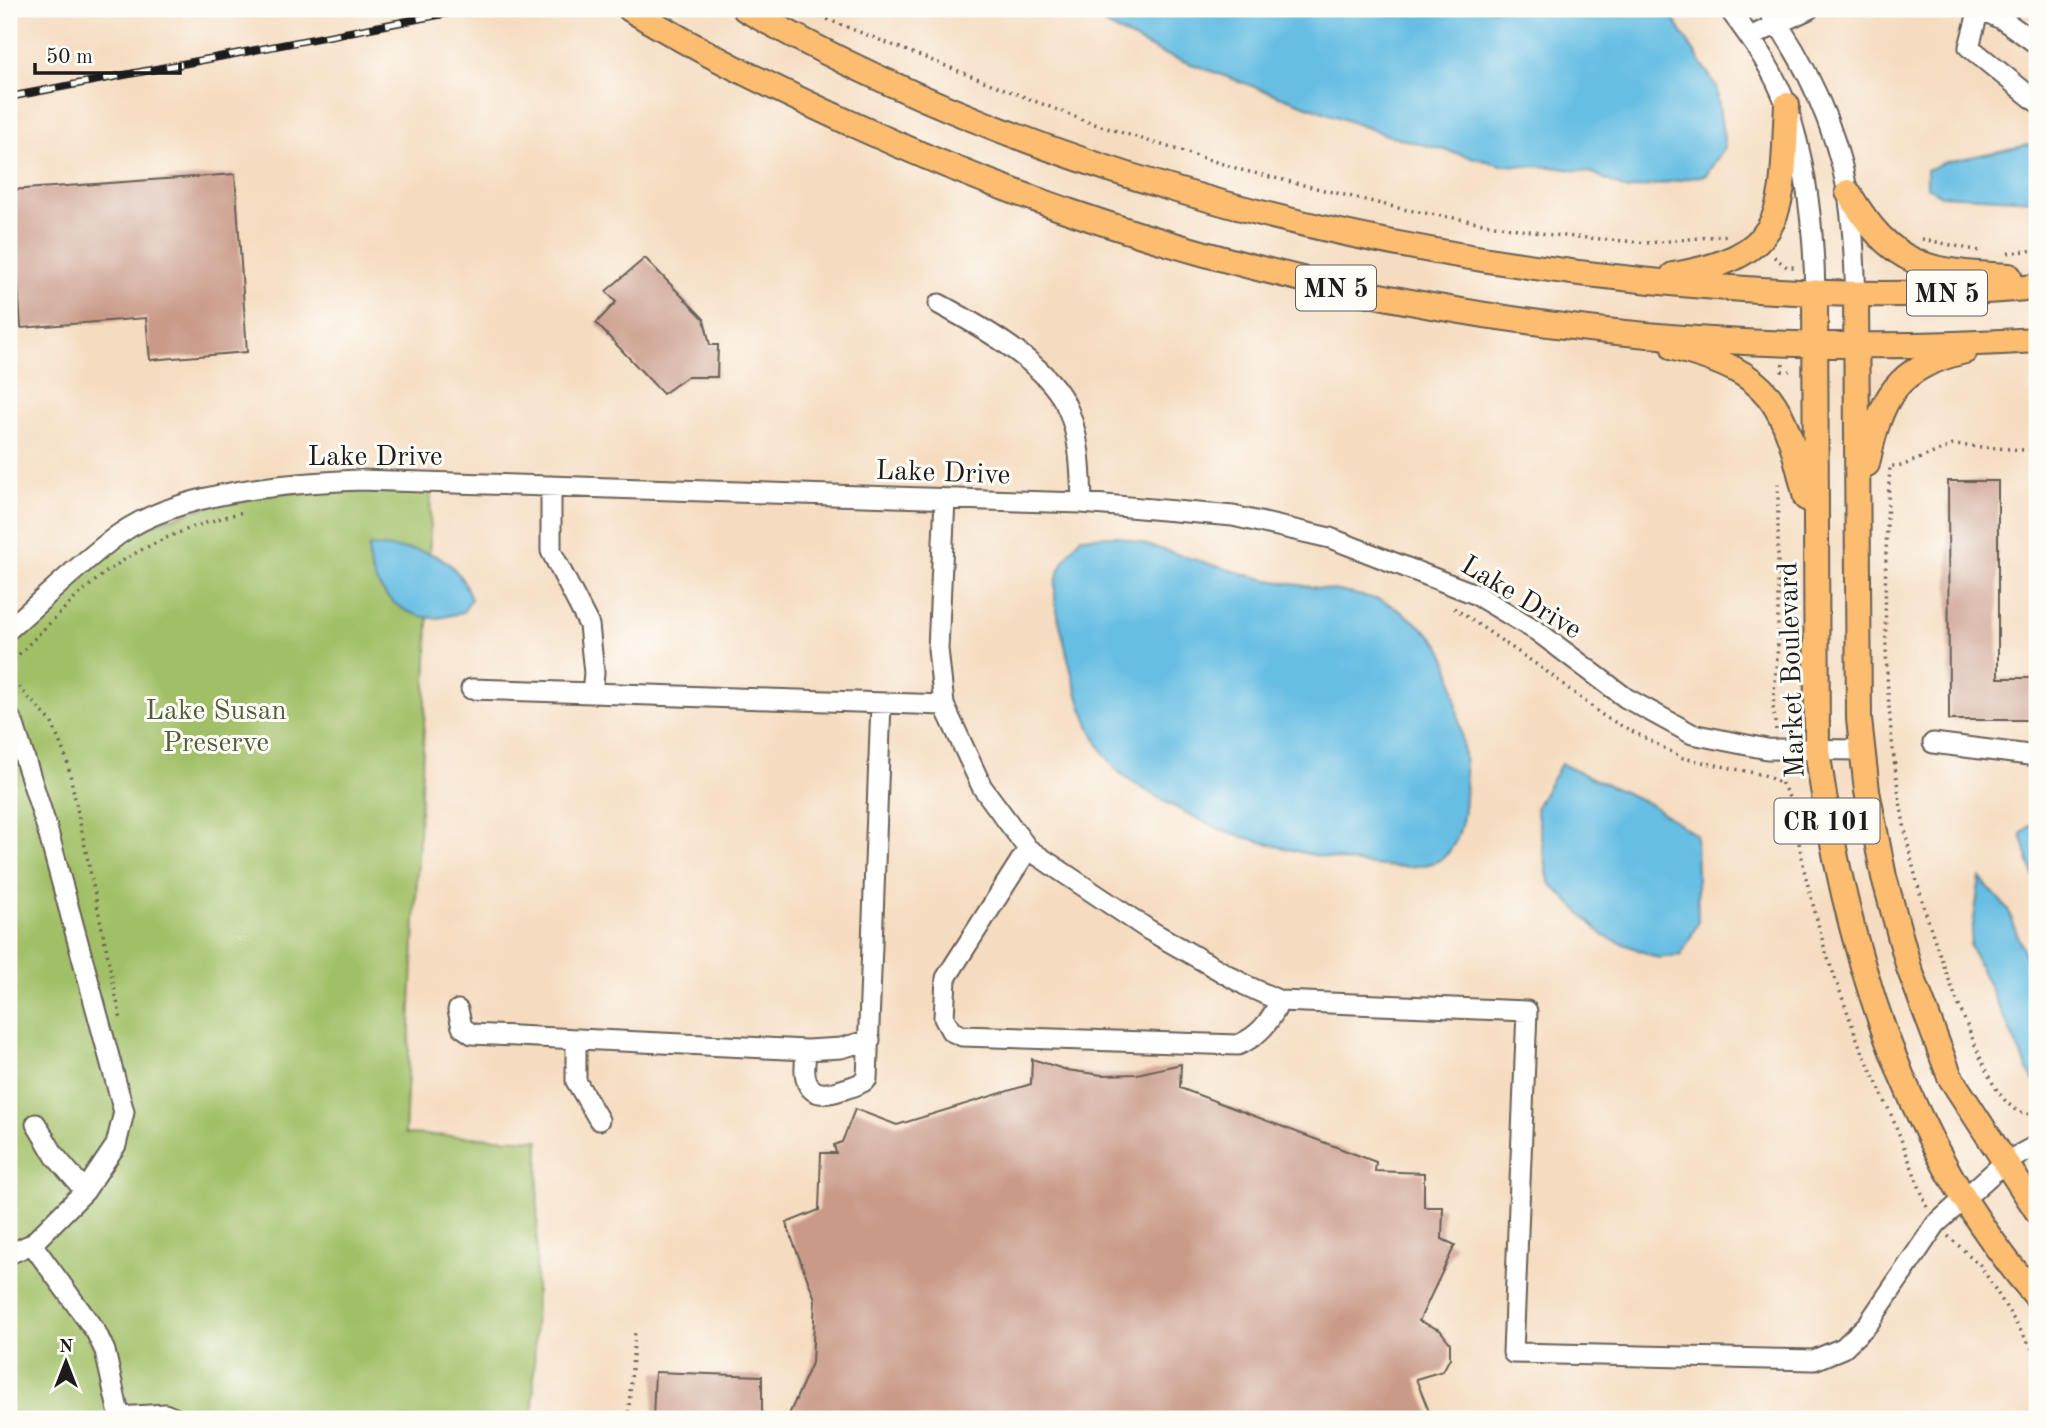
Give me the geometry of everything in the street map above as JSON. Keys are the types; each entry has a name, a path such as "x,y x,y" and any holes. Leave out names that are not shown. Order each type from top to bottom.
{"main road":[{"name":"MN 5","path":"630,9 679,39 905,148 994,185 1116,229 1269,272 1363,294 1490,317 1619,334 1857,344 2032,340"},
{"name":"MN 5","path":"745,9 977,119 1054,150 1173,189 1350,235 1458,257 1615,278 1815,295 1856,296 2037,287"},
{"path":"1615,278 1693,272 1735,260 1756,247 1776,214 1781,193 1787,105"},
{"path":"1848,192 1863,219 1894,251 1930,268 2037,278"},
{"name":"Market Boulevard","path":"1815,295 1817,750 1827,819 1853,930 1899,1074 1964,1200 2013,1270 2037,1297"},
{"name":"CR 101","path":"1856,296 1859,719 1867,791 1884,877 1909,968 1950,1077 2037,1211"},
{"path":"1619,334 1726,365 1745,373 1767,391 1777,405 1795,450 1816,542"},
{"path":"1858,510 1880,414 1889,396 1905,377 1923,363 1947,355 2032,340"}],"street":[{"name":"Market Boulevard","path":"1729,9 1750,37 1787,105 1804,179 1815,295"},
{"path":"1750,37 1773,16 1809,9"},
{"path":"2037,44 2003,20 1979,9 1969,47 2037,102"},
{"path":"1773,16 1792,42 1829,128 1848,192 1856,296"},
{"path":"939,304 995,338 1038,372 1064,402 1074,427 1083,503"},
{"name":"Lake Drive","path":"9,629 120,534 167,510 280,484 360,480 1083,503 1233,516 1330,538 1475,594 1537,631 1626,698 1692,734 1778,749 1863,750"},
{"path":"551,486 551,551 589,625 594,673 592,693"},
{"path":"945,499 938,649 944,705 982,788 1028,849 1149,930 1245,985 1280,1001 1527,1011 1513,1353 1814,1360 1843,1348 1868,1324 1936,1224 2004,1163 2037,1145"},
{"path":"471,689 944,705"},
{"path":"807,1050 804,1074 808,1084 819,1094 828,1095 867,1079 881,703"},
{"path":"9,716 15,724 47,828 124,1112 116,1145 85,1191 32,1244 9,1254"},
{"path":"1933,743 2037,755"},
{"path":"1028,849 946,978 944,1018 951,1031 962,1036 1238,1045 1255,1037 1272,1018 1280,1001"},
{"path":"458,1010 462,1027 472,1034 807,1050 841,1048 870,1040"},
{"path":"576,1039 576,1081 599,1120"},
{"path":"36,1124 55,1156 85,1191"},
{"path":"32,1244 96,1332 104,1351 120,1418 165,1414 177,1419"}],"path":[{"path":"802,9 1088,122 1242,170 1402,209 1552,234 1649,243 1726,234 1740,237 1787,267 1814,267"},
{"path":"1894,251 1909,236 1982,251"},
{"path":"2005,253 2037,250"},
{"path":"1783,364 1782,371 1790,371"},
{"path":"1445,604 1546,671 1605,718 1683,758 1764,775 1782,784 1773,707 1779,644 1778,473"},
{"path":"9,664 71,603 124,560 193,526 246,511"},
{"path":"9,677 51,721 67,760 123,1030"},
{"path":"628,1419 635,1331"}],"green space":[{"name":"Lake Susan Preserve","path":"431,482 427,663 405,1134 539,1140 533,1419 9,1419 9,629 120,534 280,484"}],"water":[{"path":"1095,9 1662,9 1674,20 1716,86 1725,147 1706,175 1627,190 1593,173 1553,167 1502,165 1390,136 1161,53 1104,24"},
{"path":"2037,143 2037,200 1941,195 1927,187 1927,170 1942,163"},
{"path":"1117,536 1264,579 1379,600 1403,613 1429,634 1440,646 1448,664 1464,757 1464,812 1454,844 1445,856 1428,864 1403,867 1371,865 1270,844 1223,830 1199,819 1151,793 1116,769 1097,741 1083,710 1057,613 1055,589 1069,552 1081,537"},
{"path":"369,546 418,551 443,560 463,581 471,599 463,612 442,617 409,612 397,605 378,585 369,560"},
{"path":"1561,764 1648,803 1696,835 1698,923 1681,955 1658,958 1604,936 1549,882 1536,807"},
{"path":"2033,823 2037,824 2037,889 2021,834"},
{"path":"1980,878 2008,909 2037,988 2037,1081 2034,1082 1970,946"}],"building":[{"path":"235,174 247,352 150,360 146,318 21,328 11,190"},
{"path":"645,258 704,319 710,345 718,345 717,377 687,377 663,394 596,323 616,302 606,291"},
{"path":"1948,481 1998,481 1998,678 2037,678 2037,720 1949,720"},
{"path":"1032,1059 1067,1070 1102,1075 1137,1074 1181,1064 1180,1088 1376,1162 1375,1171 1424,1173 1424,1207 1443,1207 1442,1239 1455,1245 1419,1321 1440,1330 1450,1343 1450,1358 1443,1371 1416,1379 1432,1419 787,1419 812,1363 815,1299 786,1223 819,1210 821,1153 836,1153 834,1145 842,1142 855,1109 897,1125 1031,1084"},
{"path":"655,1372 762,1376 762,1419 653,1419"}],"railway":[{"path":"9,97 470,9"}]}
